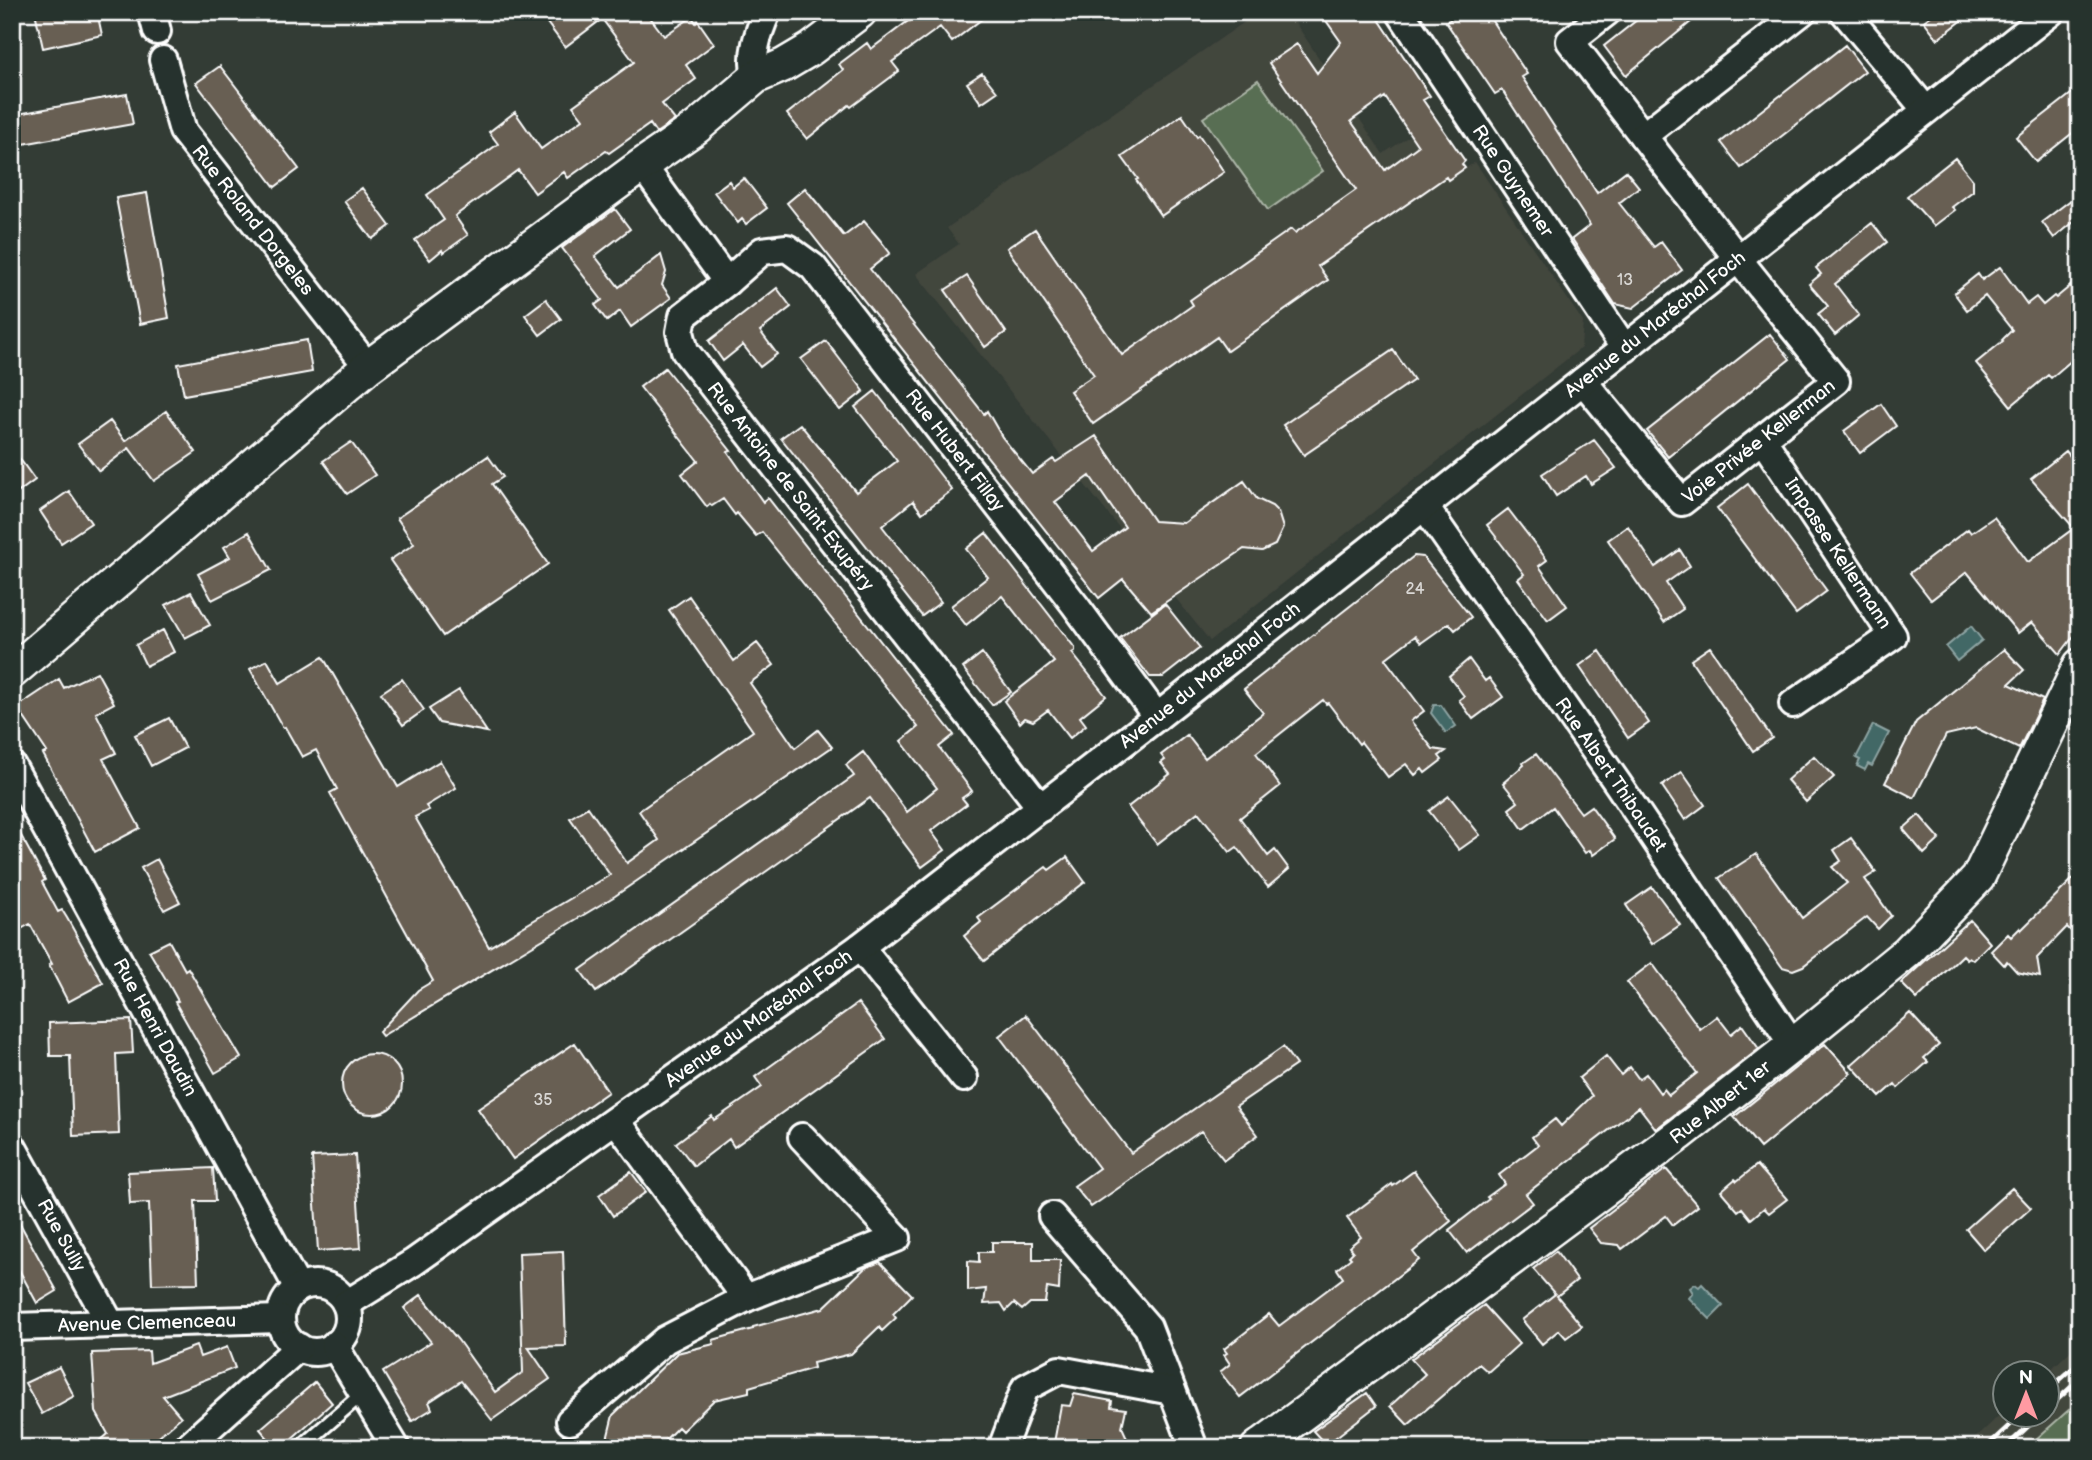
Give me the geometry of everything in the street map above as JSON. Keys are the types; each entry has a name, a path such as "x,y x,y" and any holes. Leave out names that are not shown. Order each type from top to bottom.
{"street":[{"path":"12,672 368,367 697,127 756,77 811,49 860,12"},
{"name":"Rue Guynemer","path":"1400,12 1625,349"},
{"path":"1607,12 1570,41 1738,259"},
{"path":"1643,136 1802,12"},
{"path":"1844,12 1926,110"},
{"name":"Avenue du Maréchal Foch","path":"346,1304 414,1262 860,947 1425,507 2051,12"},
{"path":"756,77 752,64 762,23"},
{"name":"Rue Roland Dorgeles","path":"163,60 183,131 368,367"},
{"path":"642,165 727,282"},
{"name":"Rue Hubert Fillay","path":"727,282 762,251 787,248 813,267 1075,605 1157,717"},
{"name":"Voie Privée Kellerman","path":"1583,381 1682,502 1763,440 1836,381 1738,259"},
{"name":"Rue Antoine de Saint-Exupéry","path":"727,282 683,316 680,332 685,351 1041,808"},
{"name":"Impasse Kellermann","path":"1763,440 1893,636 1793,704"},
{"name":"Rue Albert Thibaudet","path":"1425,507 1618,784 1793,1045"},
{"name":"Rue Albert 1er","path":"1257,1448 1680,1134 1907,952 1978,878 2080,665"},
{"name":"Rue Henri Daudin","path":"12,766 298,1288"},
{"path":"860,947 964,1078"},
{"path":"616,1120 746,1298"},
{"path":"570,1421 665,1340 746,1298 897,1238 802,1137"},
{"name":"Rue Sully","path":"12,1146 110,1323"},
{"path":"1052,1216 1148,1327 1194,1448"},
{"path":"320,1284 340,1294 346,1304 348,1327 343,1337 326,1350 299,1347 283,1330 281,1319 285,1301 298,1288 320,1284"},
{"name":"Avenue Clemenceau","path":"12,1327 281,1319"},
{"path":"334,1345 396,1448"},
{"path":"186,1448 299,1347"},
{"path":"1002,1448 1025,1388 1059,1370 1172,1391"}],"lane":[{"path":"300,1448 363,1393"}],"shaded area":[{"path":"1259,12 1288,12 1383,154 1415,132 1448,180 1475,162 1583,322 1581,348 1210,641 916,274 959,244 947,228"},
{"path":"2080,1342 2080,1400 2060,1418 2060,1361"},
{"path":"1990,1424 1990,1428 2048,1428 2026,1448 1965,1448"}],"green space":[{"path":"1258,80 1323,171 1268,210 1203,118"},
{"path":"2080,1400 2080,1448 2026,1448 2048,1428 2060,1428 2060,1418"}],"water":[{"path":"1971,626 1982,640 1957,661 1946,647"},
{"path":"1434,705 1441,705 1456,726 1446,733 1431,713"},
{"path":"1873,725 1889,733 1872,766 1868,764 1865,770 1857,766 1860,760 1856,758"},
{"path":"1695,1284 1699,1287 1702,1284 1723,1306 1710,1319 1689,1298 1693,1293 1690,1288"}],"building":[{"path":"35,12 97,12 102,35 43,48"},
{"path":"539,12 646,12 664,36 692,17 696,23 698,21 714,44 686,65 696,79 662,104 675,120 656,133 650,124 568,178 564,172 535,193 518,170 455,216 468,235 430,260 415,240 444,220 427,195 498,144 489,132 515,112 541,149 583,119 573,106 634,62 602,19 565,47"},
{"path":"920,12 991,12 952,42 940,27 892,62 899,71 851,107 849,105 807,139 787,114 843,70 839,64 867,43 871,49"},
{"path":"1320,12 1374,12 1430,96 1423,100 1465,161 1462,164 1465,168 1448,180 1446,177 1318,266 1328,280 1227,351 1217,337 1093,424 1070,391 1094,375 1007,248 1035,229 1122,355 1193,305 1190,300 1291,229 1295,233 1356,190 1269,63 1297,44 1317,73 1341,42","holes":["1385,97 1418,146 1385,170 1351,121"]},
{"path":"1446,12 1486,12 1527,74 1522,77 1597,193 1626,171 1639,187 1619,203 1654,247 1661,242 1682,270 1633,308 1615,304 1572,239 1590,225 1502,90 1495,94 1446,22 1451,19"},
{"path":"1647,12 1703,12 1626,75 1604,46"},
{"path":"1936,12 1973,12 1938,39 1924,21"},
{"path":"1845,45 1865,71 1741,168 1721,142"},
{"path":"220,66 299,169 275,187 196,83"},
{"path":"982,73 997,92 981,103 967,83"},
{"path":"2080,87 2080,127 2036,162 2016,137"},
{"path":"127,94 133,124 12,146 12,115"},
{"path":"1182,115 1224,172 1161,216 1122,157"},
{"path":"1955,158 1973,180 1973,191 1952,207 1955,210 1934,226 1907,196"},
{"path":"744,178 767,208 746,224 742,219 738,223 714,192 729,181 733,187"},
{"path":"362,188 390,226 372,239 344,201"},
{"path":"805,188 844,236 864,221 890,253 870,269 984,414 987,411 1002,437 1032,474 1053,459 1056,462 1096,436 1154,521 1184,523 1244,481 1257,499 1278,512 1283,528 1275,545 1262,551 1244,549 1151,612 1123,579 1099,598 787,203","holes":["1090,476 1125,527 1093,551 1055,502"]},
{"path":"147,193 169,318 140,324 116,198"},
{"path":"2080,193 2080,217 2054,238 2042,222"},
{"path":"615,209 630,229 595,256 619,287 661,255 666,272 662,285 671,298 631,327 620,311 607,321 595,305 602,300 562,248"},
{"path":"1872,223 1887,242 1835,284 1859,315 1835,335 1818,314 1828,306 1809,284 1821,274 1816,268"},
{"path":"2000,267 2027,304 2036,297 2043,305 2080,278 2080,353 2051,378 2048,375 2011,406 1976,363 2012,330 1985,296 1967,310 1954,293 1978,274 1982,280"},
{"path":"967,276 1006,332 985,347 945,290"},
{"path":"777,288 791,307 760,331 777,354 760,367 743,345 723,361 709,341"},
{"path":"546,299 561,319 540,335 525,315"},
{"path":"1770,334 1790,359 1668,457 1647,431"},
{"path":"307,340 312,372 184,395 178,364"},
{"path":"826,341 864,391 840,410 801,359"},
{"path":"1393,350 1414,380 1304,455 1283,425"},
{"path":"665,368 731,451 728,452 763,502 768,498 954,735 939,747 972,791 962,798 967,804 931,831 945,850 922,867 870,798 596,992 580,970 854,776 846,765 863,752 907,812 937,788 901,741 918,727 762,532 756,536 723,499 707,507 682,474 698,461 640,387"},
{"path":"875,391 952,490 922,513 913,501 882,526 941,602 922,616 781,438 800,424 856,492 897,461 855,407"},
{"path":"1881,404 1896,426 1860,453 1844,431"},
{"path":"166,411 196,452 154,481 129,448 99,471 78,444 110,421 125,441"},
{"path":"1594,440 1616,468 1591,484 1586,476 1556,496 1542,474"},
{"path":"351,442 375,475 347,494 323,461"},
{"path":"12,448 35,480 12,497"},
{"path":"2066,451 2080,468 2080,628 2060,654 2032,622 2018,633 1967,572 1931,600 1910,573 1968,529 1971,533 1994,517 2028,562 2074,528 2031,479"},
{"path":"488,456 503,477 492,484 548,564 443,636 390,560 414,544 397,518"},
{"path":"1748,484 1827,591 1796,614 1717,508"},
{"path":"69,491 91,523 61,543 40,511"},
{"path":"1508,509 1547,560 1539,566 1567,606 1548,620 1518,579 1524,574 1487,525"},
{"path":"1628,526 1655,567 1680,550 1690,566 1666,583 1683,609 1664,622 1608,540"},
{"path":"249,532 271,570 212,600 198,574 230,557 224,547"},
{"path":"986,533 1075,648 1072,653 1106,696 1080,717 1086,725 1070,738 1048,710 1033,721 1025,718 1020,723 1004,701 1054,662 1002,596 966,625 951,606 988,577 966,549"},
{"path":"1414,556 1423,557 1471,617 1455,630 1449,623 1421,643 1415,636 1385,659 1424,711 1411,721 1433,749 1446,751 1439,756 1442,760 1425,773 1422,769 1415,775 1406,764 1388,777 1323,700 1256,753 1280,786 1240,818 1268,856 1275,850 1289,869 1268,887 1237,847 1230,852 1198,812 1157,844 1128,807 1170,774 1161,763 1165,760 1161,755 1187,735 1205,758 1263,713 1244,689"},
{"path":"191,592 210,625 185,638 166,605"},
{"path":"689,596 734,661 757,643 774,665 750,683 795,748 818,730 832,747 615,896 382,1036 379,1032 418,990 433,981 330,793 337,789 316,750 302,757 250,669 267,660 280,683 323,657 398,787 440,761 456,788 426,806 429,810 415,817 489,947 610,875 570,818 588,807 627,863 659,840 639,811 753,731 669,610"},
{"path":"1165,604 1200,648 1163,677 1150,677 1120,638"},
{"path":"163,630 174,652 146,666 136,645"},
{"path":"1710,647 1772,738 1753,751 1691,660"},
{"path":"2004,649 2024,670 2009,684 2043,700 2019,749 1976,728 1946,735 1914,798 1885,783 1916,722"},
{"path":"1600,651 1649,723 1628,738 1579,666"},
{"path":"982,653 1011,692 992,705 963,668"},
{"path":"1469,659 1485,681 1489,678 1503,697 1473,719 1459,700 1464,696 1449,676"},
{"path":"97,672 114,703 96,713 116,753 103,759 140,828 95,852 43,754 47,752 17,707 59,679 64,688"},
{"path":"402,679 424,710 403,725 381,693"},
{"path":"459,690 487,732 439,723 429,709"},
{"path":"169,718 185,748 151,766 135,735"},
{"path":"1536,754 1581,813 1591,806 1615,839 1593,855 1590,850 1585,853 1553,807 1523,829 1509,809 1518,802 1503,783"},
{"path":"1814,756 1834,777 1806,802 1787,780"},
{"path":"1682,772 1705,805 1685,820 1662,786"},
{"path":"1449,796 1480,835 1459,850 1429,811"},
{"path":"1919,815 1940,839 1924,854 1903,829"},
{"path":"12,819 45,880 42,882 58,912 62,910 103,983 68,1002 49,965 52,964 30,924 12,934"},
{"path":"1851,838 1876,872 1865,879 1891,916 1878,929 1867,917 1803,966 1793,970 1782,967 1719,878 1756,854 1802,918 1847,883 1832,867 1841,861 1834,850"},
{"path":"1067,857 1085,882 984,961 964,936 981,922 978,918 1046,867 1049,870"},
{"path":"157,859 180,902 164,910 141,868"},
{"path":"2080,872 2080,940 2067,927 2037,958 2040,977 2017,972 2007,961 2004,965 1991,951 2008,934 2011,937 2020,928 2021,930"},
{"path":"1652,887 1680,925 1652,944 1626,905"},
{"path":"1970,920 1990,943 1973,960 1963,955 1917,999 1901,983"},
{"path":"169,941 241,1058 215,1073 149,951"},
{"path":"1652,963 1700,1029 1717,1016 1731,1034 1742,1025 1759,1049 1656,1129 1639,1107 1526,1194 1533,1203 1467,1253 1449,1230 1505,1184 1499,1175 1538,1145 1532,1137 1555,1119 1561,1126 1592,1096 1579,1078 1606,1056 1621,1075 1630,1067 1639,1079 1646,1074 1660,1093 1664,1089 1669,1095 1697,1073 1627,982"},
{"path":"858,1003 885,1039 734,1147 729,1139 694,1166 676,1143 712,1116 714,1120 762,1087 755,1077"},
{"path":"1910,1013 1939,1045 1924,1058 1928,1062 1898,1088 1895,1084 1880,1097 1851,1065"},
{"path":"1026,1015 1131,1153 1283,1047 1296,1065 1236,1106 1258,1135 1224,1160 1201,1131 1091,1207 1074,1186 1099,1168 999,1036"},
{"path":"131,1020 133,1053 116,1054 119,1134 73,1136 70,1056 50,1056 49,1023"},
{"path":"575,1043 608,1092 513,1159 478,1109"},
{"path":"1825,1044 1851,1073 1760,1148 1734,1117"},
{"path":"366,1054 378,1054 397,1067 402,1084 400,1096 389,1109 378,1114 366,1114 347,1101 342,1090 342,1078 355,1059"},
{"path":"355,1155 361,1248 318,1251 312,1157"},
{"path":"1757,1165 1787,1199 1769,1213 1764,1208 1751,1219 1742,1208 1738,1211 1721,1191"},
{"path":"213,1168 215,1201 195,1201 198,1283 152,1284 149,1203 130,1204 128,1172"},
{"path":"1666,1169 1698,1206 1673,1225 1666,1216 1622,1249 1619,1245 1601,1243 1589,1228"},
{"path":"1414,1171 1451,1221 1413,1252 1419,1260 1240,1397 1220,1372 1230,1364 1224,1355 1227,1353 1224,1349 1269,1314 1279,1326 1343,1278 1337,1269 1351,1258 1349,1256 1353,1252 1349,1247 1361,1237 1347,1218"},
{"path":"631,1172 646,1192 613,1216 599,1195"},
{"path":"2012,1188 2031,1208 1984,1250 1966,1229"},
{"path":"12,1209 57,1291 37,1303 12,1257"},
{"path":"992,1242 1033,1242 1033,1260 1060,1260 1059,1290 1047,1288 1045,1303 1030,1303 1022,1310 1014,1303 1006,1311 1001,1303 984,1304 986,1289 968,1291 968,1261 979,1262 979,1252 992,1252"},
{"path":"563,1251 566,1346 528,1347 550,1379 492,1420 461,1381 429,1402 432,1409 412,1421 383,1372 431,1342 404,1308 421,1295 458,1340 495,1392 523,1372 519,1253"},
{"path":"1556,1251 1577,1280 1557,1296 1582,1326 1566,1338 1559,1330 1542,1344 1522,1320 1555,1294 1533,1269"},
{"path":"880,1262 912,1295 893,1314 896,1318 882,1331 879,1327 851,1354 813,1363 814,1368 749,1387 749,1392 714,1400 682,1431 678,1427 657,1448 605,1448 613,1415 677,1353 714,1344 713,1340 753,1327 823,1308 865,1268"},
{"path":"1484,1305 1519,1344 1488,1372 1479,1364 1408,1425 1390,1406 1425,1374 1411,1359"},
{"path":"196,1346 200,1357 227,1347 235,1368 163,1396 181,1417 145,1448 92,1448 108,1434 96,1412 92,1353 149,1351 150,1363"},
{"path":"59,1367 74,1396 42,1414 25,1383"},
{"path":"315,1382 332,1403 281,1448 276,1448 260,1429"},
{"path":"1367,1393 1376,1406 1326,1445 1313,1431"},
{"path":"1074,1394 1112,1401 1111,1407 1126,1409 1122,1427 1128,1440 1107,1448 1053,1448 1061,1405 1070,1406"}],"railway":[{"path":"2060,1380 2080,1362"},
{"path":"2060,1397 2080,1379"},
{"path":"1985,1448 2007,1428"},
{"path":"2005,1448 2026,1428"}]}
